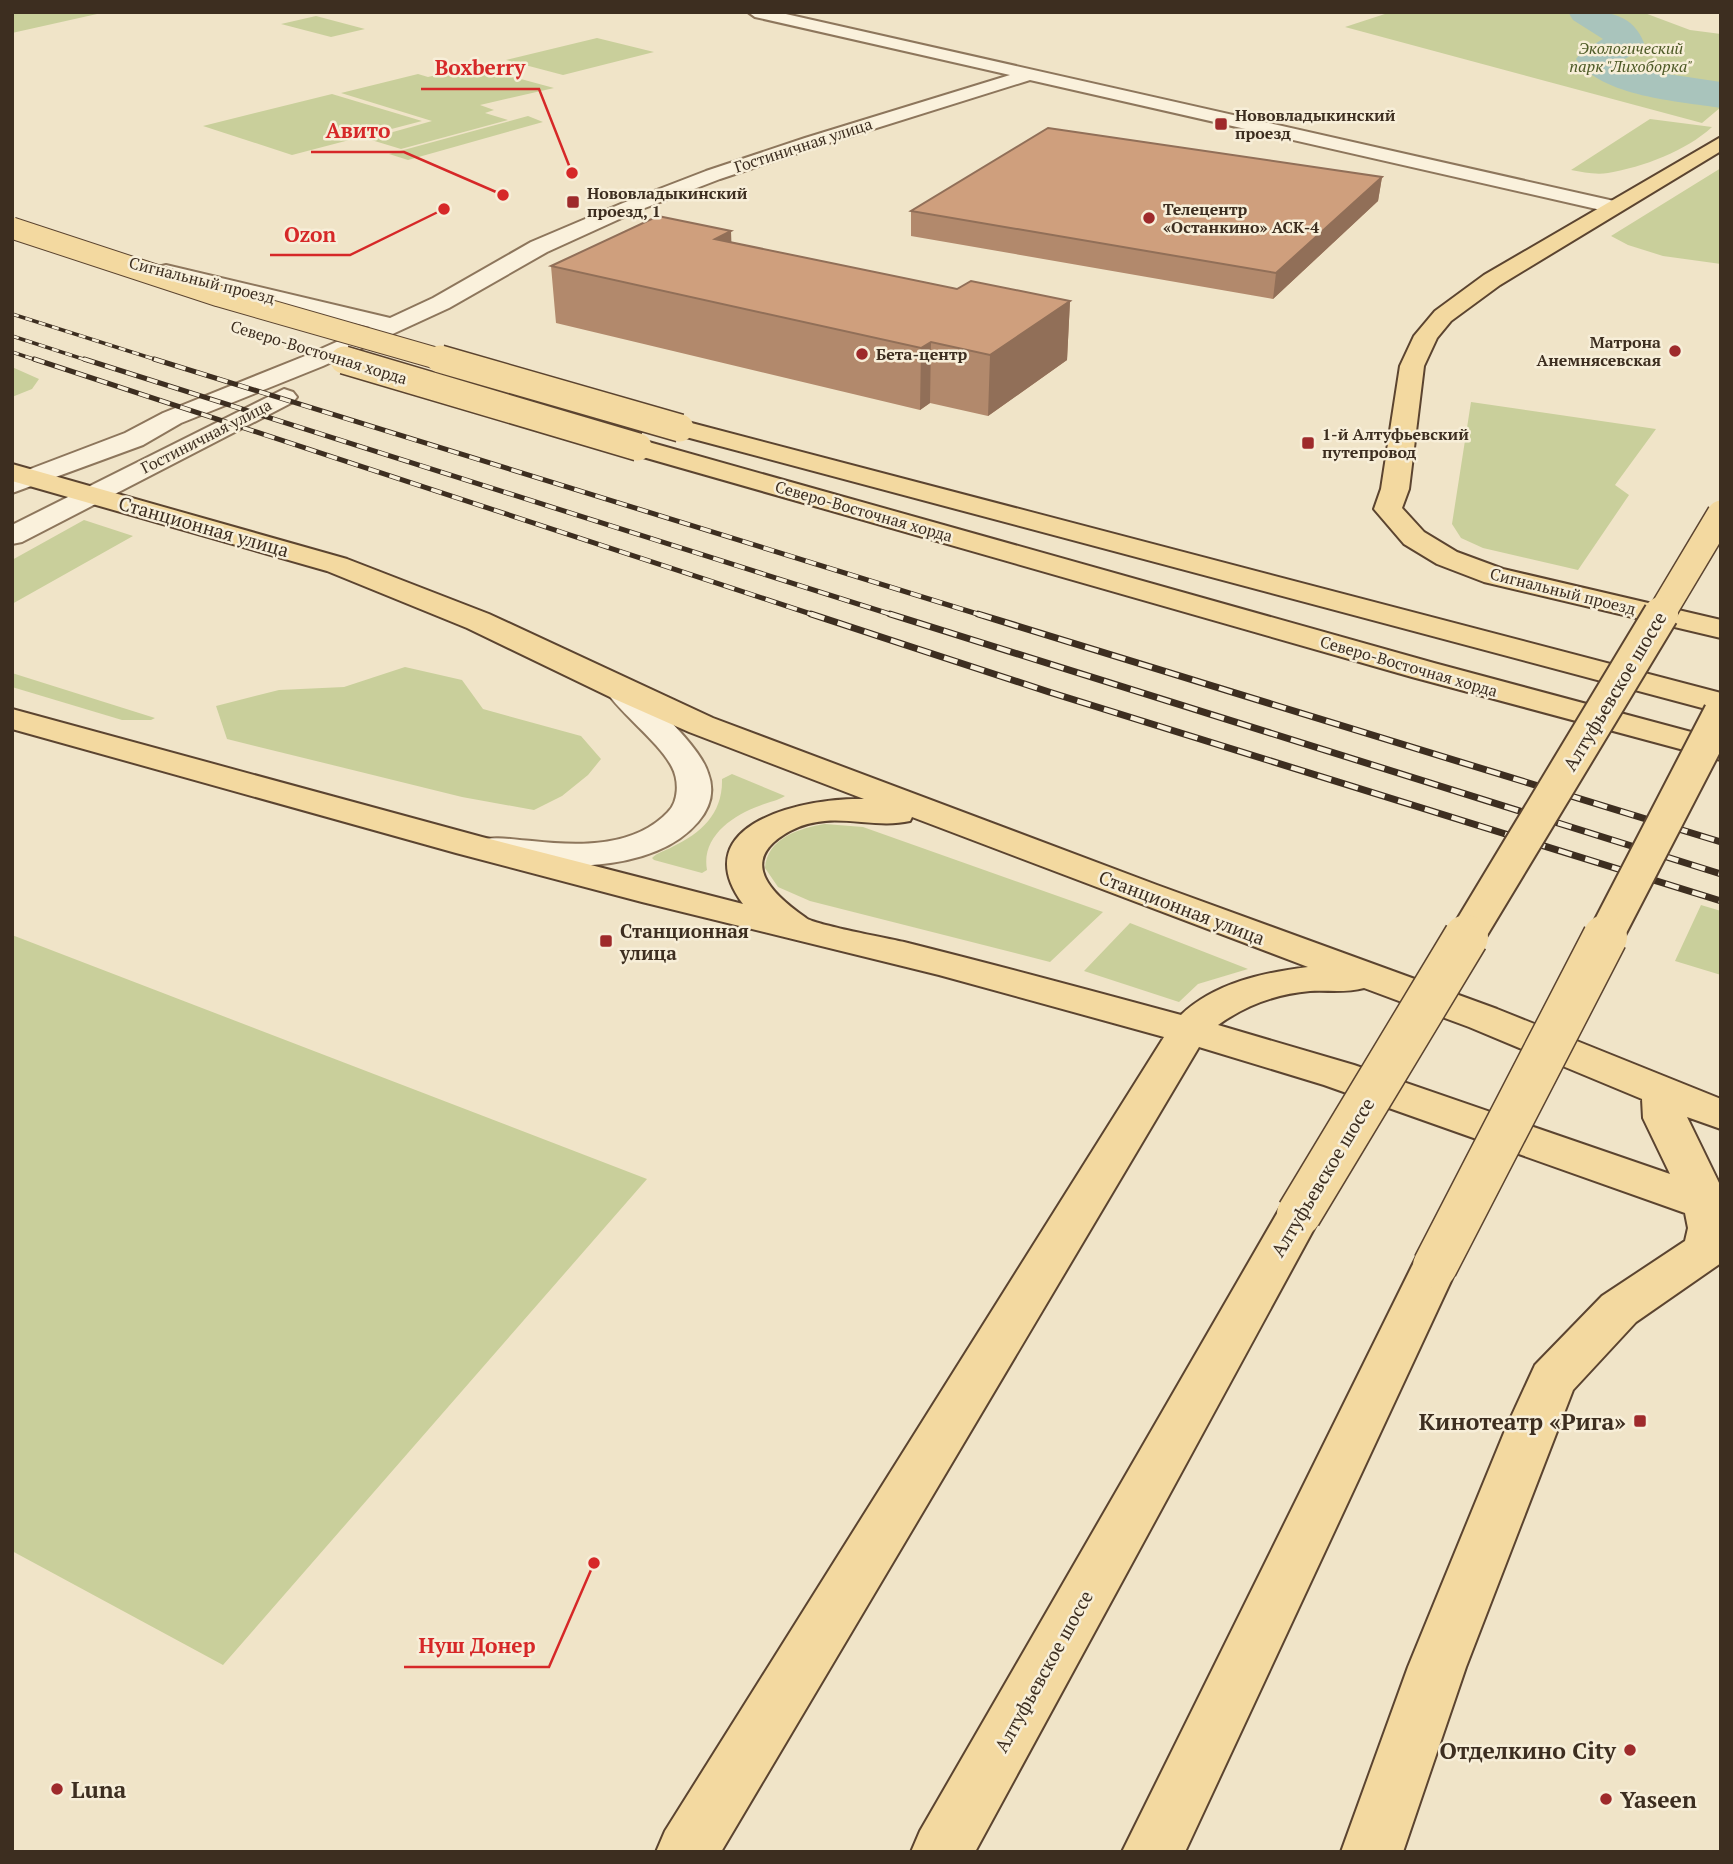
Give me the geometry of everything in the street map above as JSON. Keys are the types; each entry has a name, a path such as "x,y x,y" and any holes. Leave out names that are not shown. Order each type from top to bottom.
{"main road":[{"path":"1614,206 1721,143"},
{"name":"Сигнальный проезд","path":"1614,206 1492,281 1443,316 1426,336 1412,366 1395,489 1388,509 1414,538 1447,558 1494,576 1721,629"},
{"name":"Северо-Восточная хорда","path":"12,230 219,296 680,428 1721,703"},
{"name":"Северо-Восточная хорда","path":"292,344 638,447 1423,670 1721,750"},
{"name":"Станционная улица","path":"19,478 93,495 337,565 478,621 621,690 701,724 1483,1018 1721,1115"},
{"name":"Алтуфьевское шоссе","path":"942,1852 1299,1214 1721,514"},
{"path":"1153,1852 1435,1266 1721,713"},
{"path":"12,719 469,845 948,965 1189,1030 1339,1075 1714,1206"},
{"path":"798,928 754,893 745,876 746,855 755,839 773,826 795,817 849,809 889,811 975,829"},
{"path":"687,1852 1189,1030 1203,1014 1226,999 1280,984 1322,977 1378,980"},
{"path":"1372,1852 1437,1667 1553,1379 1619,1310 1706,1250 1714,1206 1665,1118 1663,1091"}],"street":[{"path":"755,12 1614,206"},
{"name":"Гостиничная улица","path":"19,478 134,439 172,418 314,360 441,303 539,247 630,207 800,146 1031,74"},
{"name":"Сигнальный проезд","path":"12,230 392,325"},
{"name":"Гостиничная улица","path":"12,536 339,367 352,350 392,325"},
{"path":"469,845 547,853 607,852 638,846 681,821 691,806 695,789 687,762 621,690"}],"green space":[{"path":"12,12 106,12 12,33"},
{"name":"Экологический парк \"Лихоборка\"","path":"1391,12 1642,12 1690,30 1721,34 1721,107 1702,123 1345,27"},
{"path":"316,16 365,29 331,37 281,24"},
{"path":"597,38 654,52 563,75 506,60"},
{"path":"473,66 554,88 480,105 494,110 485,113 508,120 401,149 368,139 432,121 341,93 418,74 428,77"},
{"path":"332,94 422,121 292,155 203,126"},
{"path":"528,116 543,122 408,160 389,154"},
{"path":"1650,119 1712,127 1677,151 1635,167 1603,174 1571,170"},
{"path":"1721,168 1721,264 1663,256 1628,245 1611,236"},
{"path":"12,367 39,379 32,389 12,397"},
{"path":"1471,402 1656,429 1615,485 1629,495 1578,570 1483,548 1461,538 1452,524"},
{"path":"84,520 133,536 12,604 12,560"},
{"path":"405,667 462,680 483,709 581,736 601,759 588,775 562,796 534,810 462,797 227,739 216,706 279,690 344,687"},
{"path":"12,673 155,718 122,720 12,687"},
{"path":"732,774 785,796 749,810 721,829 709,847 707,870 702,873 654,860 654,856 693,835 709,820 719,802 722,779"},
{"path":"825,824 863,827 1103,912 1050,962 810,901 778,887 765,868 772,849 786,836"},
{"path":"1701,905 1721,911 1721,975 1675,961"},
{"path":"1130,923 1248,969 1198,984 1179,1002 1084,971"},
{"path":"12,935 647,1179 223,1665 12,1551"}],"building":[{"name":"Телецентр «Останкино» АСК-4","path":"1048,128 1382,177 1276,273 911,211"},
{"path":"658,216 731,231 715,239 957,289 971,281 1070,301 990,355 931,342 921,348 551,266"}],"waterway":[{"path":"1586,12 1622,35 1625,43 1596,59 1606,67 1636,80 1721,95"}],"railway":[{"path":"12,314 160,361"},
{"path":"12,336 89,361"},
{"path":"12,352 39,361"},
{"path":"34,359 817,616"},
{"path":"84,359 896,616"},
{"path":"154,359 984,616"},
{"path":"811,614 1049,692 1721,901"},
{"path":"890,614 1721,874"},
{"path":"978,614 1721,842"}],"place":[{"name":"Нововладыкинский проезд","path":"1221,124"},
{"name":"Boxberry","path":"572,173"},
{"name":"Авито","path":"503,195"},
{"name":"Нововладыкинский проезд, 1","path":"573,202"},
{"name":"Ozon","path":"444,209"},
{"name":"Телецентр «Останкино» АСК-4","path":"1149,218"},
{"name":"Матрона Анемнясевская","path":"1675,351"},
{"name":"Бета-центр","path":"862,354"},
{"name":"1-й Алтуфьевский путепровод","path":"1308,443"},
{"name":"Станционная улица","path":"606,941"},
{"name":"Кинотеатр «Рига»","path":"1640,1421"},
{"name":"Нуш Донер","path":"594,1563"},
{"name":"Отделкино City","path":"1630,1750"},
{"name":"Luna","path":"57,1789"},
{"name":"Yaseen","path":"1606,1799"}]}
